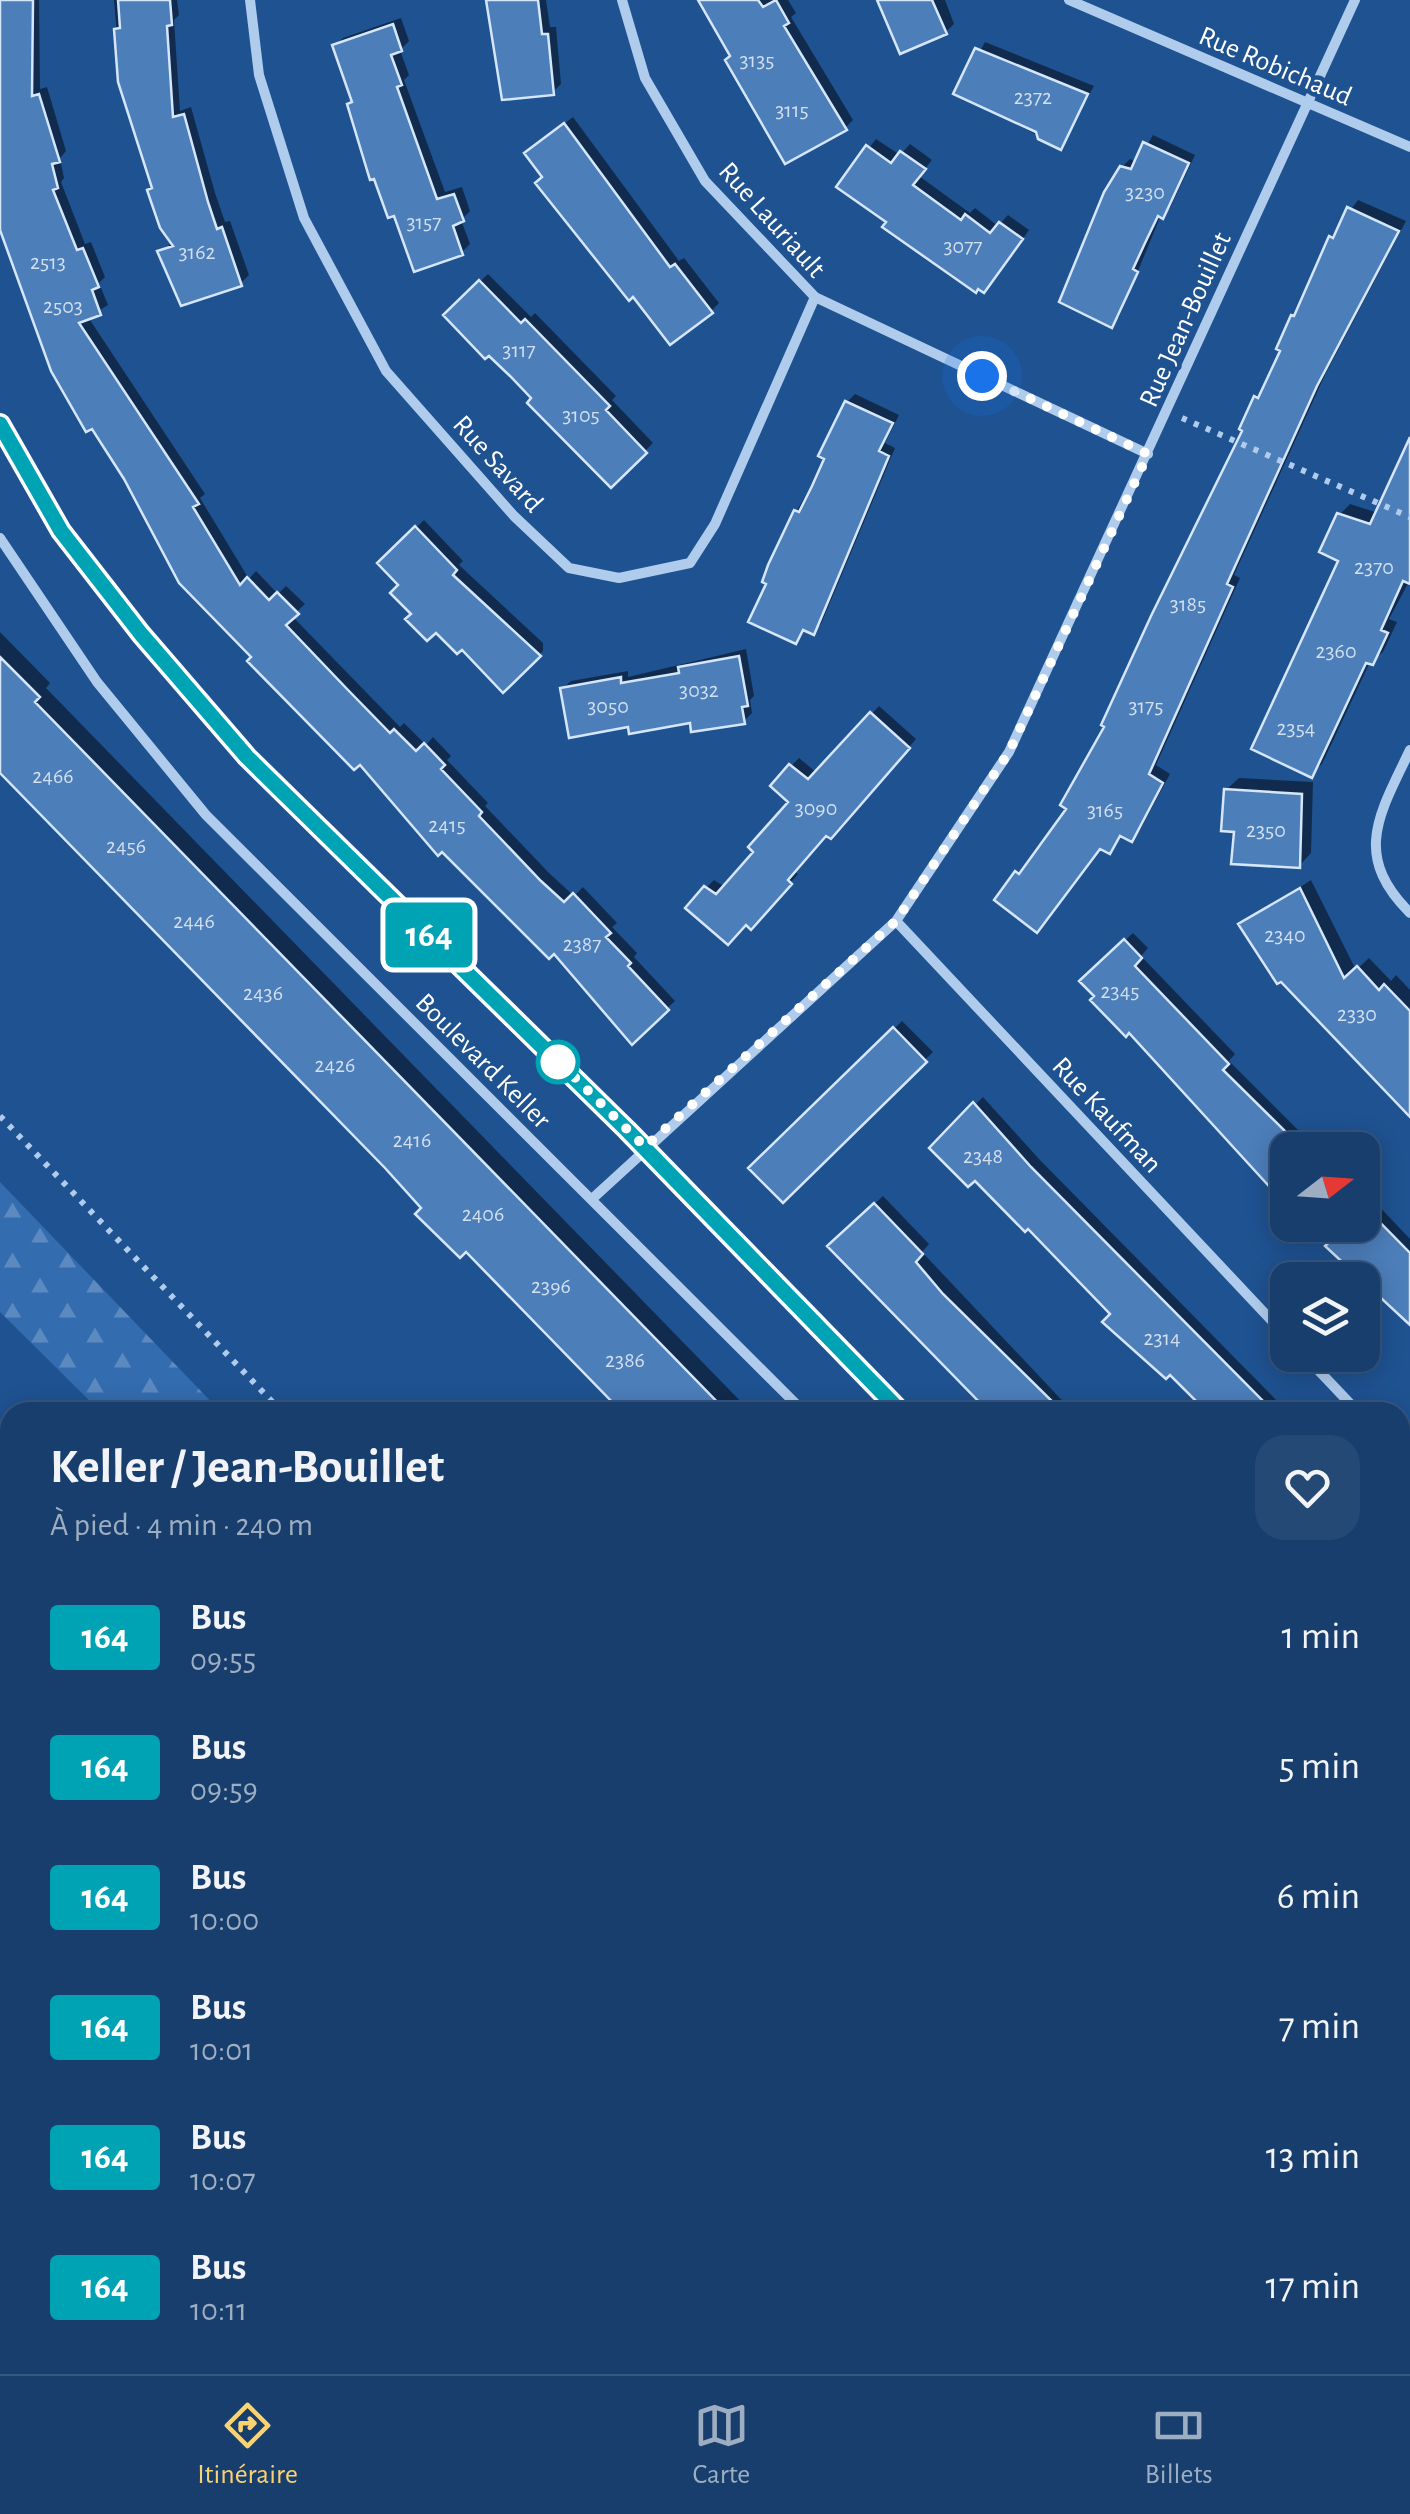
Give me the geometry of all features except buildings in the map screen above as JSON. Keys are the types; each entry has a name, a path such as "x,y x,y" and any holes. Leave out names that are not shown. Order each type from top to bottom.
{"street":[{"name":"Rue Savard","path":"250,0 259,75 304,218 386,371 514,516 568,568 619,578 690,564 716,524 815,297"},
{"name":"Rue Lauriault","path":"622,0 645,78 705,182 815,297 1148,454"},
{"name":"Rue Robichaud","path":"1069,0 1410,147"},
{"name":"Rue Jean-Bouillet","path":"592,1199 896,921 1009,752 1355,0"},
{"name":"Boulevard Keller","path":"0,424 61,531 141,634 247,757 645,1147 891,1402"},
{"name":"Boulevard Keller","path":"0,538 97,682 206,814 794,1402"},
{"path":"1410,750 1381,811 1374,855 1391,894 1410,913"},
{"name":"Rue Kaufman","path":"896,921 1270,1319"},
{"path":"1320,1372 1349,1402"}],"path":[{"path":"1168,412 1410,517"},
{"path":"0,1116 272,1402"}],"green space":[{"path":"0,1182 211,1402 91,1402 0,1312"}],"bus line":[{"name":"164","path":"0,424 61,531 141,634 247,757 627,1130 891,1402"}],"route":[{"path":"558,1062 554,1057 645,1147 896,921 1009,752 1148,454 982,376"}]}
